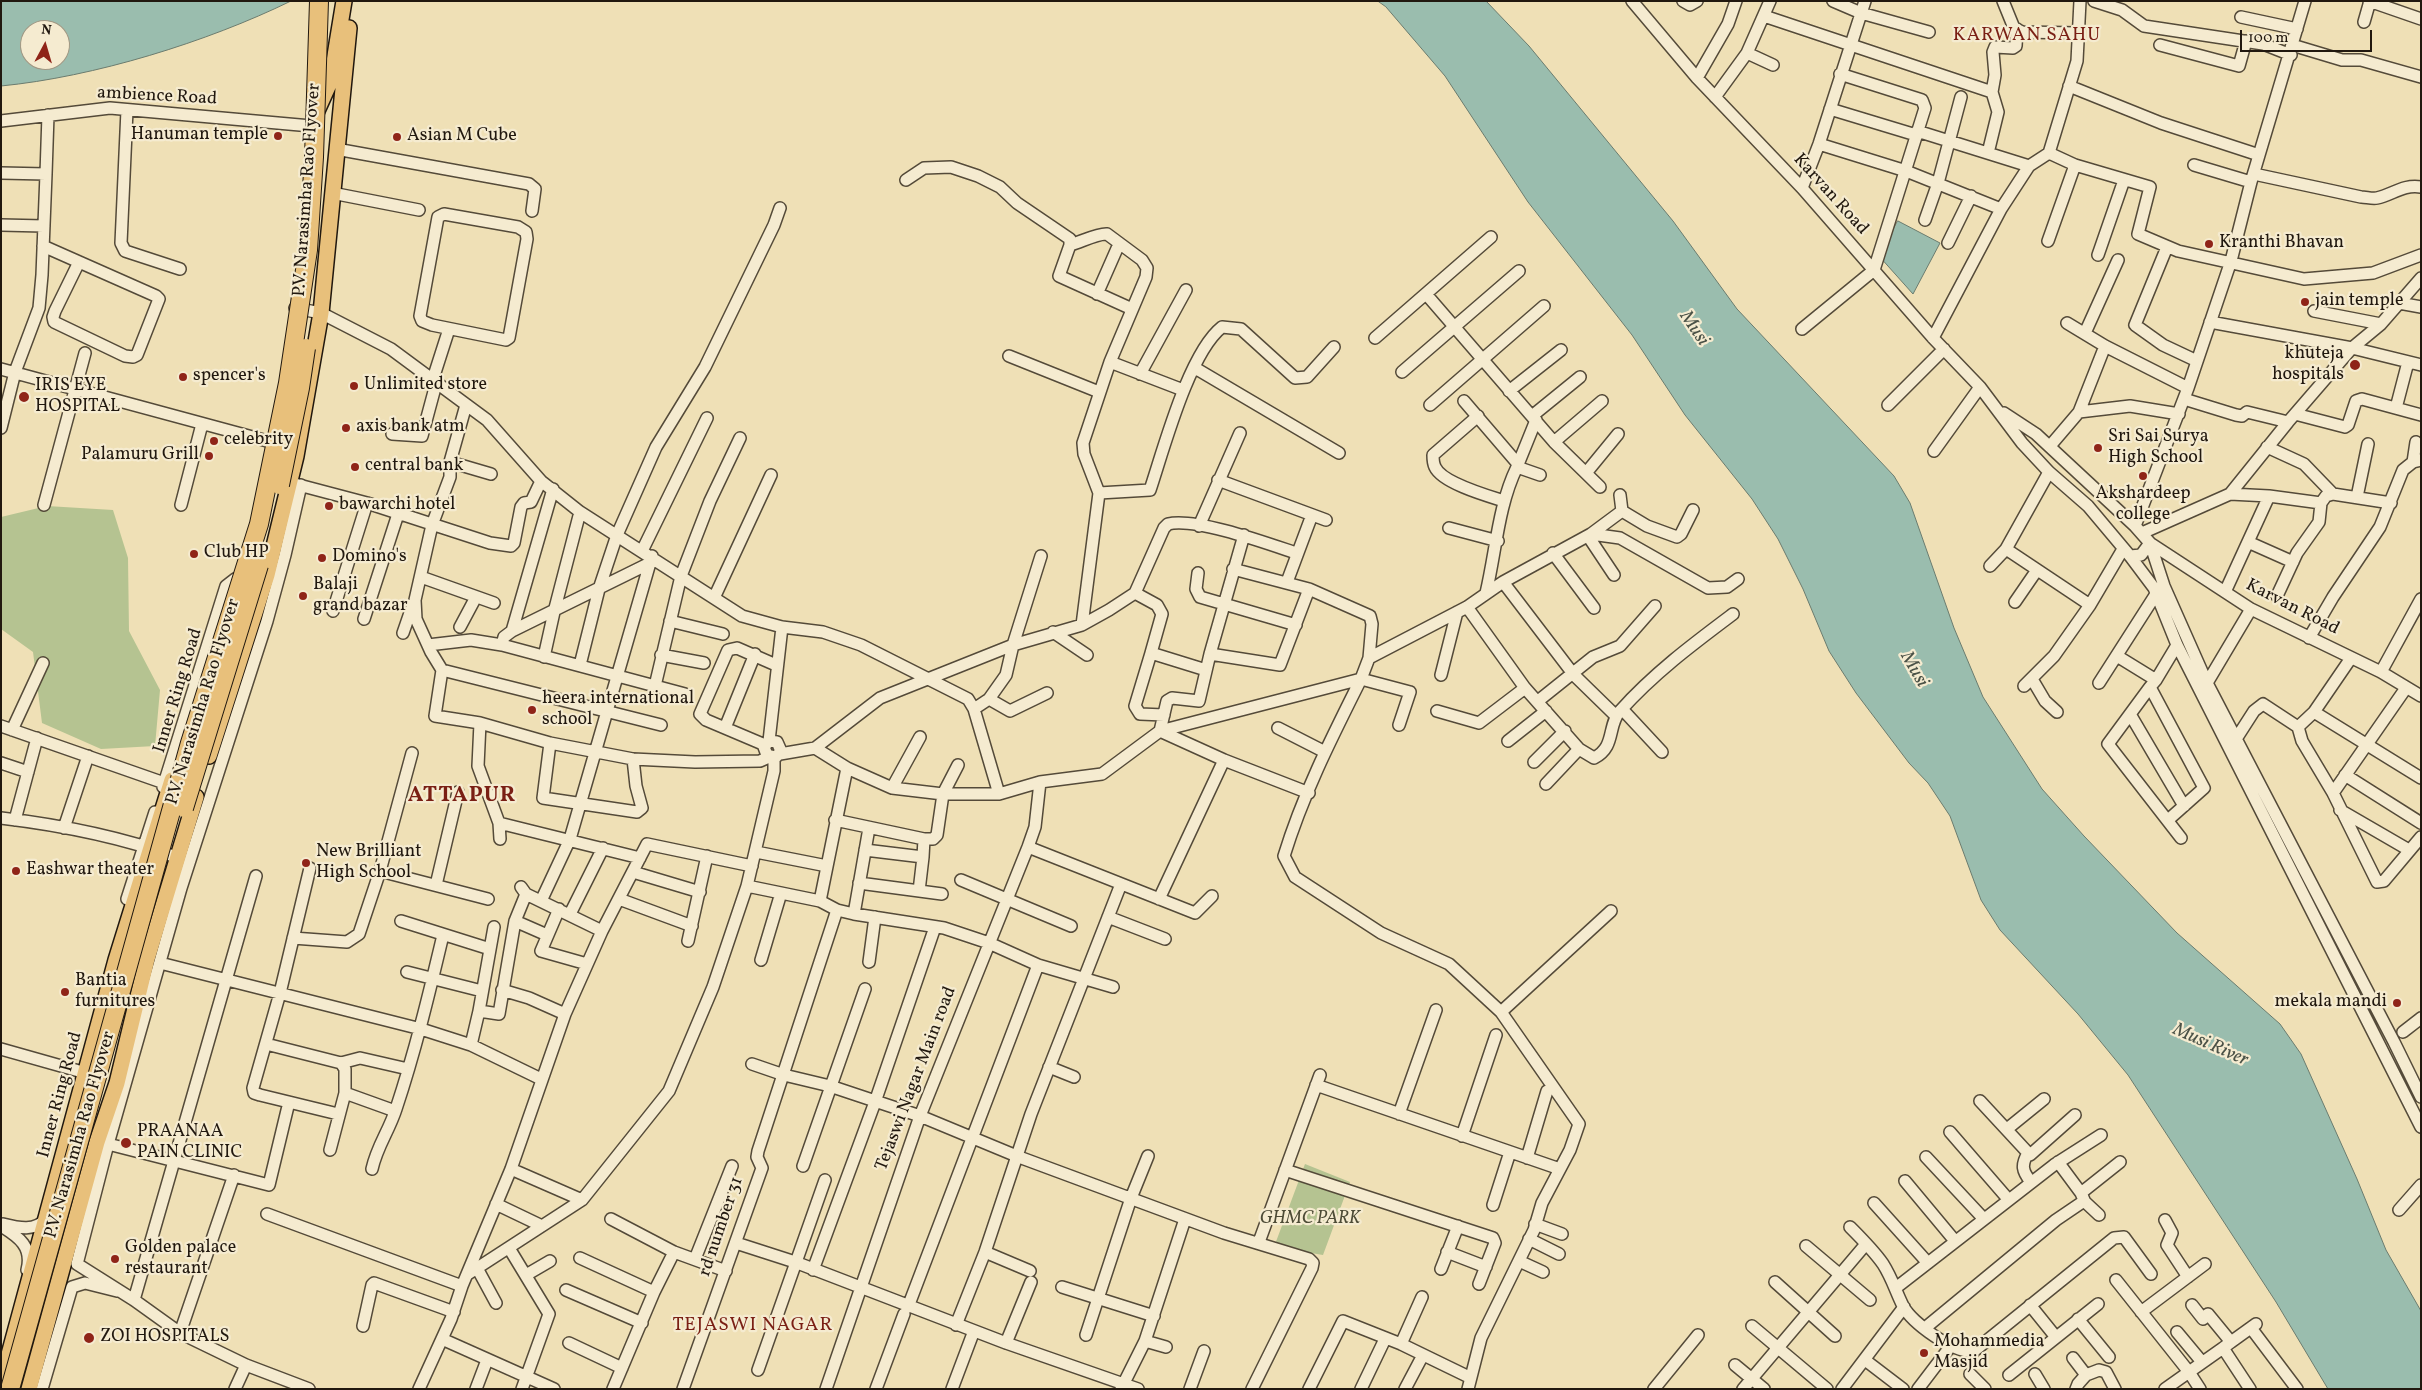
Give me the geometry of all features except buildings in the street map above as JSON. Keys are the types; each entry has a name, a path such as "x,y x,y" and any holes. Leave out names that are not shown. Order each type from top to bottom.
{"highway":[{"name":"P.V. Narasimha Rao Flyover","path":"10,1389 190,743 259,524 288,383 308,250 314,156 319,1"},
{"name":"P.V. Narasimha Rao Flyover","path":"22,1389 162,881 258,568 291,434 306,351 319,248 324,158 326,1"}],"main road":[{"name":"Inner Ring Road","path":"29,1389 97,1142 116,1083 147,959 176,857 237,692 267,575 296,484 321,312 336,149 345,24 344,1"},
{"name":"Inner Ring Road","path":"1,1384 147,847 250,535 271,442 295,308 311,126 331,80 352,1"}],"street":[{"name":"Karvan Road","path":"1632,1 1697,78 1802,188 1933,338 1980,387 2022,444 2049,472 2088,506 2126,552 2156,594 2177,645 2421,1128"},
{"path":"1683,1 1690,5 1697,1"},
{"path":"1697,78 1728,24 1736,1"},
{"path":"1833,1 1861,13 1929,32"},
{"path":"1802,188 1819,144 1865,1"},
{"path":"2003,1 2014,28 2022,32 2077,33"},
{"path":"1933,338 2001,208 2029,166 2049,153 2076,61 2080,1"},
{"path":"2138,529 2231,261 2252,178 2305,1"},
{"path":"2364,22 2370,1 2421,19"},
{"path":"1715,97 1747,53 1764,16 1767,2"},
{"path":"2101,2 2122,10 2144,26 2152,28 2246,41 2342,60 2361,60 2421,77"},
{"path":"1764,16 1992,92"},
{"path":"2241,16 2297,29"},
{"path":"1988,153 1998,112 1992,92 1995,75 1993,52 1996,47 2013,48 2016,46 2017,29"},
{"path":"2160,45 2239,66 2246,41"},
{"path":"1747,53 1773,65"},
{"path":"1802,329 1874,270 1925,108 1924,102 1840,74"},
{"path":"2069,86 2161,123 2259,155"},
{"path":"1925,220 1938,183 1961,97"},
{"name":"ambience Road","path":"1,121 110,108 311,126"},
{"path":"1830,109 1948,141 2029,166"},
{"path":"126,110 121,243 125,251 134,256 180,269"},
{"path":"1,428 16,372 39,308 48,115"},
{"path":"1819,144 1906,171 2001,208"},
{"path":"336,149 529,184 535,189 532,211"},
{"path":"2049,153 2075,165 2150,187 2138,234 2167,247 2304,279 2373,273 2421,255"},
{"path":"2048,241 2075,165"},
{"path":"2194,165 2252,178 2361,197 2377,198 2391,191 2414,186 2421,188"},
{"path":"906,180 924,168 951,168 978,176 1000,187 1017,203 1058,229 1070,239 1070,245 1059,276 1132,309"},
{"path":"1,173 46,174"},
{"path":"2098,255 2124,180"},
{"path":"332,193 420,210"},
{"path":"1948,243 1971,196"},
{"path":"580,666 599,590 617,535 656,447 705,367 774,225 780,208"},
{"path":"444,214 523,229 526,232 527,239 509,338 502,340 449,329 422,321 420,316 438,217 444,214"},
{"path":"1,225 44,226"},
{"path":"1070,245 1086,242 1101,233 1107,234 1142,260 1147,268 1146,277 1099,392 1084,443 1084,454 1099,492 1082,625"},
{"path":"1376,338 1492,237"},
{"path":"1097,294 1119,244"},
{"path":"43,246 156,296 159,299 137,355 133,357 125,356 54,322 52,317 79,262"},
{"path":"2167,247 2135,324 2162,345 2197,362"},
{"path":"2085,333 2118,260"},
{"path":"1402,372 1519,271"},
{"path":"2230,494 2291,418 2352,348 2380,324 2421,278"},
{"path":"1140,374 1186,290"},
{"path":"1426,294 1481,360 1510,390 1554,442 1600,487"},
{"path":"2399,303 2421,307"},
{"path":"1430,406 1544,306"},
{"path":"295,308 321,312 391,349 434,383 487,420 541,481 553,488 580,512 742,616 782,627 823,632 861,645 968,699 974,709 999,794"},
{"path":"2314,311 2380,324"},
{"path":"2210,322 2352,348 2421,365"},
{"path":"2067,323 2105,346 2188,388"},
{"path":"1099,492 1150,490 1183,390 1213,334 1222,327 1240,329 1295,378 1307,377 1334,347"},
{"path":"392,434 422,436 449,329"},
{"path":"2050,446 2079,412 2105,346"},
{"path":"1888,404 1944,349"},
{"path":"1510,390 1561,350"},
{"path":"44,505 85,353"},
{"path":"1009,356 1099,392"},
{"path":"1110,362 1183,390"},
{"path":"2396,408 2408,362"},
{"path":"1195,368 1339,453"},
{"path":"1,369 271,442"},
{"path":"1486,592 1498,541 1507,488 1518,466 1534,418 1580,377"},
{"path":"1934,451 1980,387"},
{"path":"2184,399 2236,415 2242,416 2247,412 2345,427 2348,425 2354,406 2359,399 2421,415"},
{"path":"1464,401 1518,466 1540,475"},
{"path":"1554,442 1602,401"},
{"path":"403,633 415,600 432,525 450,477 450,462 466,405"},
{"path":"2079,412 2130,406 2178,414"},
{"name":"Karvan Road","path":"2001,413 2036,434 2050,446 2138,529 2150,543 2251,609 2381,672 2420,696"},
{"path":"1478,416 1433,455 1434,466 1443,475 1464,487 1504,501"},
{"path":"541,901 570,839 608,712 648,557 707,418"},
{"path":"181,505 202,424"},
{"path":"1199,526 1240,433"},
{"path":"1586,473 1618,434"},
{"path":"654,686 681,576 710,501 740,438"},
{"path":"2309,638 2333,597 2380,527 2404,470 2417,461 2416,442"},
{"path":"2357,497 2368,444"},
{"path":"2267,448 2304,464 2333,494"},
{"path":"450,462 491,474"},
{"path":"1990,566 2006,549 2049,472"},
{"path":"714,598 771,475"},
{"path":"1218,480 1326,520"},
{"path":"296,484 367,503 490,543 511,546 514,543 521,507 524,503 530,502 541,481"},
{"path":"512,630 553,488"},
{"path":"2138,529 2230,494 2269,496 2321,503"},
{"path":"2278,596 2293,562 2319,522 2321,503 2326,496 2333,494 2391,502"},
{"path":"1620,495 1622,511"},
{"path":"2225,592 2269,496"},
{"path":"333,611 367,503"},
{"path":"1622,511 1647,526 1677,537 1681,534 1693,510"},
{"path":"1369,658 1462,610 1486,592 1553,553 1589,535 1622,511"},
{"path":"544,657 580,512"},
{"path":"364,619 398,514"},
{"path":"1287,582 1296,553 1312,515"},
{"path":"415,600 416,619 442,670 435,716 480,724 596,754 633,759 760,761 774,756 815,748 880,698 1012,645 1082,625 1135,593 1164,528 1173,523 1244,534 1296,553"},
{"path":"1449,528 1498,541"},
{"path":"1160,731 1167,701 1172,698 1199,701 1223,604 1244,534"},
{"path":"1589,535 1614,575"},
{"path":"1589,535 1620,538 1708,588 1727,587 1738,579"},
{"path":"2248,542 2293,562"},
{"path":"2057,712 2028,683 2054,656 2126,552 2141,555 2150,543"},
{"path":"2150,543 2164,586 2207,683 2421,1097"},
{"path":"2006,549 2090,605"},
{"path":"1553,553 1594,608"},
{"path":"974,709 989,700 1006,675 1012,645 1041,556"},
{"path":"502,645 504,637 512,630 599,590 648,557"},
{"path":"1233,569 1309,589 1370,616 1372,624 1369,658 1361,680 1325,752 1309,793 1294,824 1284,856 1295,877 1381,933 1449,964 1501,1012 1579,1124 1560,1169 1542,1203 1536,1224 1481,1338 1468,1383 1402,1344 1385,1339 1348,1321 1343,1321 1309,1389"},
{"path":"2014,602 2037,570"},
{"path":"1198,573 1196,589 1200,597 1296,625"},
{"path":"421,576 494,603"},
{"path":"1503,582 1574,674 1662,752"},
{"path":"1210,654 1280,665 1309,589"},
{"path":"1135,593 1157,605 1162,614 1135,706 1140,714 1164,715"},
{"path":"2099,683 2156,594"},
{"path":"460,627 476,596"},
{"path":"2381,672 2421,599"},
{"path":"1538,701 1593,657 1620,646 1654,606"},
{"path":"2207,683 2251,609"},
{"path":"1441,675 1462,610"},
{"path":"1462,610 1525,688 1579,748 1594,758 1606,750 1619,712 1642,685 1666,664 1733,614"},
{"path":"670,621 723,634"},
{"path":"774,756 764,750 767,743 782,627"},
{"path":"1053,632 1087,655"},
{"path":"428,645 471,640 502,645 685,694"},
{"path":"2177,645 2153,684 2108,744 2181,838"},
{"path":"767,743 706,720 700,714 728,650 737,648 755,654 776,665"},
{"path":"1151,653 1206,670"},
{"path":"725,728 755,654"},
{"path":"661,655 704,662"},
{"path":"2117,656 2153,684 2204,788 2168,820"},
{"path":"2298,727 2314,712 2351,658"},
{"path":"43,663 7,728 167,784"},
{"path":"442,670 661,726"},
{"path":"815,748 847,768 892,788 943,794 999,794 1040,782 1102,774 1160,731 1361,680 1410,692 1400,725"},
{"path":"1436,711 1479,722 1525,688"},
{"path":"2333,793 2406,688"},
{"path":"237,692 203,817 108,1144 77,1264 134,1300 180,1333 246,1365 310,1389"},
{"path":"989,700 1010,711 1047,693"},
{"path":"2236,739 2254,711 2263,704 2298,727 2302,741 2333,793 2377,882 2384,882 2421,837"},
{"path":"1508,741 1546,711"},
{"path":"2314,712 2421,778"},
{"path":"2130,714 2184,806"},
{"path":"480,724 478,766 499,823 500,839"},
{"path":"1278,728 1325,752"},
{"path":"1160,731 1224,760 1309,793"},
{"path":"1534,762 1565,731"},
{"path":"892,788 920,737"},
{"path":"15,820 37,738"},
{"path":"550,743 543,798 637,812 642,808 636,786 633,759"},
{"path":"1546,784 1579,748"},
{"path":"293,938 347,942 359,934 380,871 412,753"},
{"path":"64,828 88,756"},
{"path":"472,1271 582,1200 669,1091 713,987 747,886 774,771 774,756"},
{"path":"1159,899 1224,760"},
{"path":"1,763 28,772"},
{"path":"835,820 924,839 933,839 937,835 943,794 958,765"},
{"path":"820,901 847,768"},
{"path":"2345,775 2421,823"},
{"name":"Tejaswi Nagar Main road","path":"826,1389 920,1116 1028,847 1035,827 1040,782"},
{"path":"436,885 458,792"},
{"path":"2340,810 2410,850"},
{"path":"1,818 64,828 147,847 176,857"},
{"path":"499,823 570,839 640,858"},
{"path":"854,914 869,828"},
{"path":"919,891 924,839"},
{"path":"418,1389 454,1312 462,1286 472,1271 496,1204 511,1169 541,1079 587,964 647,844 752,866"},
{"path":"1028,847 1195,913 1212,896"},
{"path":"570,914 604,848"},
{"path":"865,850 923,857"},
{"path":"756,852 827,866"},
{"path":"688,941 707,856"},
{"path":"310,868 280,993 253,1088 254,1093 338,1114"},
{"path":"380,871 488,899"},
{"path":"633,872 700,892"},
{"path":"134,1300 256,876"},
{"path":"961,880 1071,926"},
{"path":"859,883 942,894"},
{"path":"956,1325 985,1252 1019,1157 1031,1114 1121,884"},
{"path":"747,886 820,901 837,910 854,914 935,927 989,943 1038,965 1113,987"},
{"path":"479,1011 499,1014 515,921 524,891 602,931"},
{"path":"761,960 781,893"},
{"path":"619,899 692,926"},
{"path":"559,909 541,951 587,964"},
{"name":"rd number 31","path":"683,1389 762,1168 758,1151 837,910"},
{"path":"1501,1012 1611,911"},
{"path":"869,962 875,917"},
{"path":"1108,917 1166,939"},
{"path":"401,921 490,949"},
{"path":"515,921 547,935"},
{"path":"471,1045 494,926"},
{"path":"813,1270 875,1102 935,927"},
{"path":"372,1170 377,1148 395,1111 413,1050 421,1030 443,935"},
{"path":"160,962 421,1030 471,1045 541,1079"},
{"path":"876,1389 974,1138 1038,965"},
{"path":"407,972 433,977 482,991"},
{"path":"803,1166 865,989"},
{"path":"502,990 529,998 566,1014"},
{"path":"1399,1114 1436,1010"},
{"path":"2403,1032 2421,1018"},
{"path":"413,1050 436,1035"},
{"path":"1462,1136 1496,1035"},
{"path":"266,1044 341,1063 360,1058 408,1069"},
{"path":"1,1048 86,1073"},
{"path":"330,1150 345,1093 345,1069 341,1063"},
{"path":"752,1064 784,1075 830,1086 920,1116 1019,1157 1185,1219 1309,1259 1312,1263 1298,1300 1252,1389"},
{"path":"1049,1067 1074,1077"},
{"path":"1259,1242 1318,1080 1399,1114 1560,1169"},
{"path":"1527,1158 1546,1091"},
{"path":"345,1093 395,1111"},
{"path":"2007,1129 2044,1099"},
{"path":"1980,1101 2028,1153"},
{"path":"108,1144 234,1175 272,1187 289,1102"},
{"path":"2028,1153 2030,1155 2075,1115"},
{"path":"1950,1132 2008,1199"},
{"path":"1897,1287 2030,1182 2101,1135"},
{"path":"1493,1204 1510,1152"},
{"path":"2028,1153 2022,1164 2024,1174 2030,1182"},
{"path":"1086,1335 1131,1198 1148,1156"},
{"path":"1926,1157 1983,1218"},
{"path":"2058,1162 2083,1197 2099,1215"},
{"path":"1925,1328 2056,1220 2120,1162"},
{"path":"695,1259 732,1166"},
{"path":"511,1169 582,1200"},
{"path":"1286,1170 1458,1226 1495,1240 1479,1284"},
{"path":"180,1333 234,1175"},
{"path":"758,1370 825,1180"},
{"path":"1905,1181 1955,1241"},
{"path":"2399,1210 2421,1184"},
{"path":"1874,1203 1928,1263"},
{"path":"496,1204 542,1226"},
{"path":"267,1214 462,1286"},
{"path":"1,1224 31,1228 42,1223 47,1218"},
{"path":"611,1219 674,1252 726,1271"},
{"path":"1122,1386 1145,1341 1185,1219"},
{"path":"2165,1220 2172,1234 2166,1244 2188,1277"},
{"path":"1,1224 24,1242 30,1260 1,1363"},
{"path":"1536,1224 1562,1234"},
{"path":"1441,1269 1458,1226"},
{"path":"1850,1227 1883,1264 1897,1287 1904,1307 1925,1328 1950,1347 1967,1352 1974,1351 2114,1238 2124,1237 2150,1274"},
{"path":"1529,1239 1559,1254"},
{"path":"736,1243 795,1262 860,1288 906,1310 956,1325 1122,1386 1138,1389"},
{"path":"1743,1389 1866,1244"},
{"path":"1806,1246 1870,1300"},
{"path":"509,1248 549,1318 524,1383"},
{"path":"613,1389 654,1292 674,1252"},
{"path":"985,1252 1030,1276 1006,1343"},
{"path":"1447,1252 1486,1267"},
{"path":"580,1258 654,1292"},
{"path":"526,1275 550,1261"},
{"path":"1519,1261 1543,1272"},
{"path":"2141,1312 2205,1264"},
{"path":"472,1271 496,1303"},
{"path":"2116,1280 2189,1372 2200,1389"},
{"path":"1775,1282 1835,1336"},
{"path":"42,1389 72,1288 85,1283 104,1290 121,1292"},
{"path":"364,1326 374,1283 454,1312"},
{"path":"1062,1287 1154,1316"},
{"path":"566,1290 642,1323"},
{"path":"1402,1344 1422,1296"},
{"path":"2010,1374 2055,1336 2098,1304"},
{"path":"2192,1305 2202,1318 2208,1314 2250,1389"},
{"path":"2030,1306 2055,1336"},
{"path":"1842,1389 1904,1307"},
{"path":"2078,1319 2109,1357"},
{"path":"1752,1326 1827,1389"},
{"path":"2166,1389 2253,1326 2297,1389"},
{"path":"2176,1332 2202,1362"},
{"path":"1654,1389 1698,1335"},
{"path":"952,1389 972,1336"},
{"path":"442,1339 487,1360 524,1383 554,1389"},
{"path":"1362,1389 1385,1339"},
{"path":"1145,1341 1166,1347"},
{"path":"569,1343 622,1368"},
{"path":"1918,1389 1950,1347"},
{"path":"1190,1389 1204,1351"},
{"path":"1405,1389 1423,1355"},
{"path":"2073,1358 2086,1375"},
{"path":"476,1389 487,1360"},
{"path":"1865,1360 1903,1389"},
{"path":"236,1389 246,1365"},
{"path":"1735,1365 1764,1389"},
{"path":"2076,1389 2086,1375 2099,1370 2106,1372 2116,1389"},
{"path":"1970,1374 1984,1389"},
{"path":"2035,1374 2044,1389"}],"green space":[{"path":"47,506 113,510 128,558 129,631 160,690 155,746 101,749 42,723 33,652 1,629 1,517"},
{"name":"GHMC PARK","path":"1305,1164 1350,1182 1323,1255 1274,1247"}],"water":[{"path":"1,1 291,1 187,44 149,56 74,75 1,86"},
{"path":"1378,1 1486,1 1529,46 1673,221 1737,309 1894,476 1910,503 1954,628 1983,697 2042,789 2084,836 2177,933 2280,1024 2301,1054 2357,1179 2386,1250 2421,1311 2421,1389 2328,1389 2276,1302 2128,1075 2078,1014 2000,930 1981,900 1950,816 1928,783 1909,763 1856,693 1829,651 1803,589 1778,539 1752,499 1685,415 1632,335 1528,202 1445,76 1386,7"},
{"path":"1898,221 1940,243 1913,294 1879,256"}],"place":[{"name":"Hanuman temple","path":"278,136"},
{"name":"Asian M Cube","path":"397,137"},
{"name":"Kranthi Bhavan","path":"2209,244"},
{"name":"jain temple","path":"2305,302"},
{"name":"khuteja hospitals","path":"2355,365"},
{"name":"spencer's","path":"183,377"},
{"name":"Unlimited store","path":"354,386"},
{"name":"IRIS EYE HOSPITAL","path":"24,397"},
{"name":"axis bank atm","path":"346,428"},
{"name":"celebrity","path":"214,441"},
{"name":"Sri Sai Surya High School","path":"2098,448"},
{"name":"Palamuru Grill","path":"209,456"},
{"name":"central bank","path":"355,467"},
{"name":"Akshardeep college","path":"2143,476"},
{"name":"bawarchi hotel","path":"329,506"},
{"name":"Club HP","path":"194,554"},
{"name":"Domino's","path":"322,558"},
{"name":"Balaji grand bazar","path":"303,596"},
{"name":"heera international school","path":"532,710"},
{"name":"New Brilliant High School","path":"306,863"},
{"name":"Eashwar theater","path":"16,871"},
{"name":"Bantia furnitures","path":"65,992"},
{"name":"mekala mandi","path":"2397,1003"},
{"name":"PRAANAA PAIN CLINIC","path":"126,1143"},
{"name":"Golden palace restaurant","path":"115,1259"},
{"name":"ZOI HOSPITALS","path":"89,1338"},
{"name":"Mohammedia Masjid","path":"1924,1353"}],"district":[{"name":"KARWAN SAHU","path":"2027,37"},
{"name":"ATTAPUR","path":"462,797"},
{"name":"TEJASWI NAGAR","path":"753,1327"}],"water label":[{"name":"Musi","path":"1693,329"},
{"name":"Musi","path":"1913,670"},
{"name":"Musi River","path":"2210,1046"}]}
